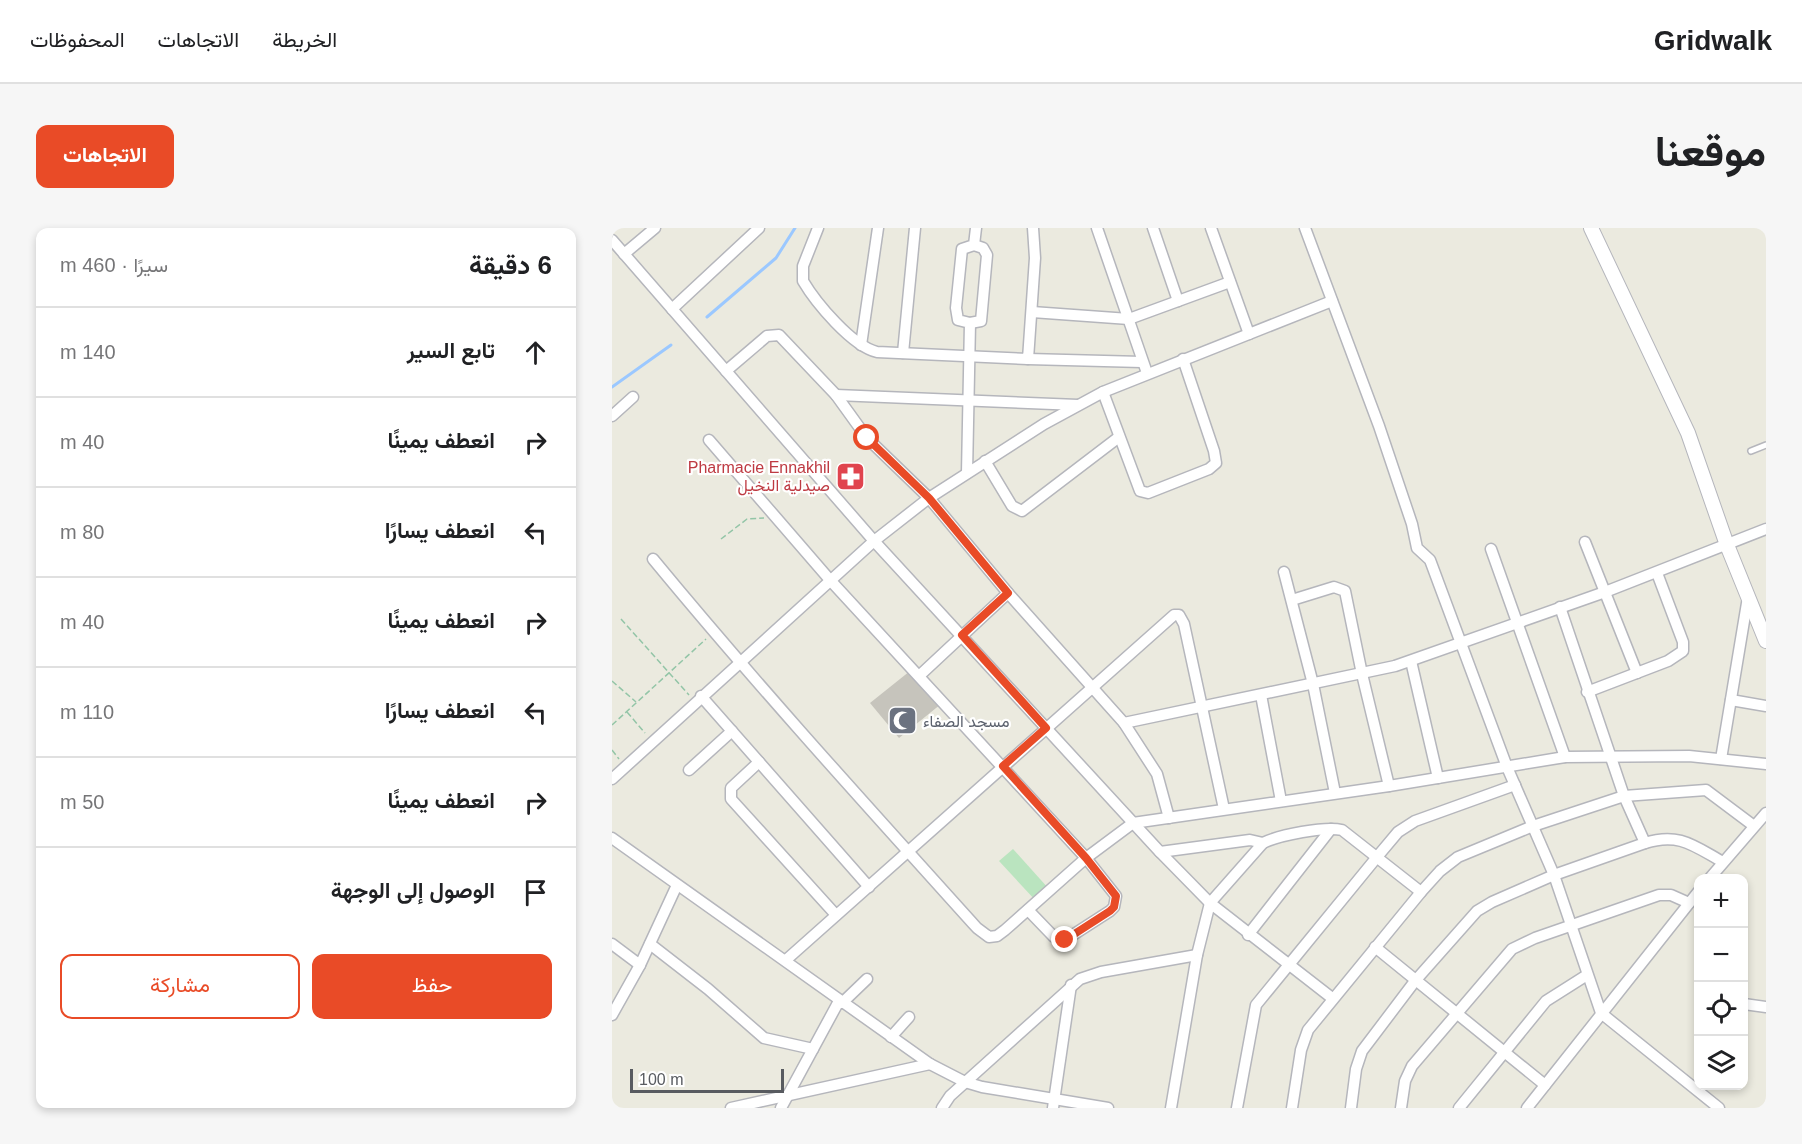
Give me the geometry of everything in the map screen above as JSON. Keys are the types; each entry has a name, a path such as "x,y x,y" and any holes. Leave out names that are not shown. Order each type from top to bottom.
{"street":[{"path":"624,254 655,228"},
{"path":"818,228 803,266 803,281 848,334 861,345 877,352 1142,362"},
{"path":"861,345 878,228"},
{"path":"903,353 915,228"},
{"path":"974,245 976,228"},
{"path":"1028,358 1035,258 1033,228"},
{"path":"1097,228 1147,373"},
{"path":"1152,228 1178,301"},
{"path":"1212,228 1249,334"},
{"path":"1305,228 1379,426 1412,524 1417,548 1430,560 1507,766 1554,875 1601,1014 1719,1108"},
{"path":"1591,228 1688,433 1727,545 1766,641"},
{"path":"672,309 751,231"},
{"path":"612,240 874,541 1160,852 1210,903 1248,935 1332,998"},
{"path":"974,245 983,248 987,255 981,321 970,323 958,320 956,308 962,249 974,245"},
{"path":"1032,312 1129,319 1230,282"},
{"path":"612,779 874,541 929,498 985,461 1103,392 1332,302"},
{"path":"967,474 970,323"},
{"path":"726,371 767,336 776,333 836,395 867,438 929,498 1008,593 1124,723 1157,774 1169,818"},
{"path":"1103,392 1137,488 1142,493 1213,467 1216,459 1183,359"},
{"path":"836,395 1078,405"},
{"path":"612,416 633,397"},
{"path":"985,461 1012,506 1017,511 1022,511 1119,436"},
{"path":"709,440 831,580 1086,858 1116,896 1114,907 1110,911 1065,940 1054,937 1028,910"},
{"path":"1124,723 1362,674 1411,661 1657,573 1766,529"},
{"path":"1585,542 1637,673"},
{"path":"1491,549 1565,757"},
{"path":"652,559 714,632 985,936 997,936 1086,858 1133,823 1389,786 1565,757 1610,754 1721,759 1766,764"},
{"path":"1284,572 1313,684 1335,793"},
{"path":"1587,692 1676,658 1684,648 1657,573"},
{"path":"1292,600 1334,587 1343,589 1347,596 1362,674 1389,786"},
{"path":"919,676 1008,593"},
{"path":"1721,759 1748,596"},
{"path":"1560,608 1624,796 1645,843"},
{"path":"786,960 1177,614 1184,624 1224,809"},
{"path":"1411,661 1438,778"},
{"path":"1262,695 1281,801"},
{"path":"698,699 732,731 869,886"},
{"path":"1731,700 1766,706"},
{"path":"689,770 732,731"},
{"path":"759,762 731,788 731,799 836,915"},
{"path":"1237,1108 1254,1011 1398,832 1415,821 1515,785"},
{"path":"1292,1108 1305,1038 1332,998 1421,892 1440,871 1458,857 1533,826 1624,796 1706,790 1754,826"},
{"path":"1714,874 1766,813"},
{"path":"1171,1108 1197,955 1210,903 1263,843 1273,838 1331,829 1347,832 1421,892"},
{"path":"1248,935 1331,829"},
{"path":"612,838 930,1064 965,1082 1053,1103 1108,1108"},
{"path":"1351,1108 1356,1069 1362,1051 1415,981 1477,911 1554,875 1660,838 1681,840 1723,862"},
{"path":"1160,852 1250,840 1263,843"},
{"path":"612,1015 650,944 677,885"},
{"path":"1401,1108 1409,1073 1456,1014 1512,950 1535,938 1659,895 1671,895 1689,903"},
{"path":"1527,1108 1694,897"},
{"path":"650,944 708,989 765,1038 813,1049"},
{"path":"1375,947 1545,1085"},
{"path":"614,948 640,964"},
{"path":"942,1108 965,1082 1071,985 1101,972 1197,955"},
{"path":"1459,1108 1503,1051 1546,1001 1587,975"},
{"path":"781,1108 841,1002 867,979"},
{"path":"1053,1103 1071,985"},
{"path":"1748,1005 1766,1007"},
{"path":"891,1037 909,1017"},
{"path":"731,1108 930,1064"}],"lane":[{"path":"1751,451 1766,445"}],"path":[{"path":"721,539 747,519 763,519 772,512"},
{"path":"621,619 670,673 698,699"},
{"path":"612,725 714,632"},
{"path":"612,681 637,703"},
{"path":"627,712 654,742"}],"green space":[{"path":"1013,849 1049,889 1036,901 999,861"}],"building":[{"name":"مسجد الصفاء","path":"910,671 941,704 899,738 870,703"}],"waterway":[{"path":"707,317 776,258 795,228"},
{"path":"612,387 671,345"}],"place":[{"name":"Pharmacie Ennakhil صيدلية النخيل","path":"851,476"},
{"name":"مسجد الصفاء","path":"902,721"}],"route":[{"path":"867,438 929,498 1008,593 962,635 1046,728 1003,766 1086,858 1116,896 1114,907 1110,911 1065,940"}]}
